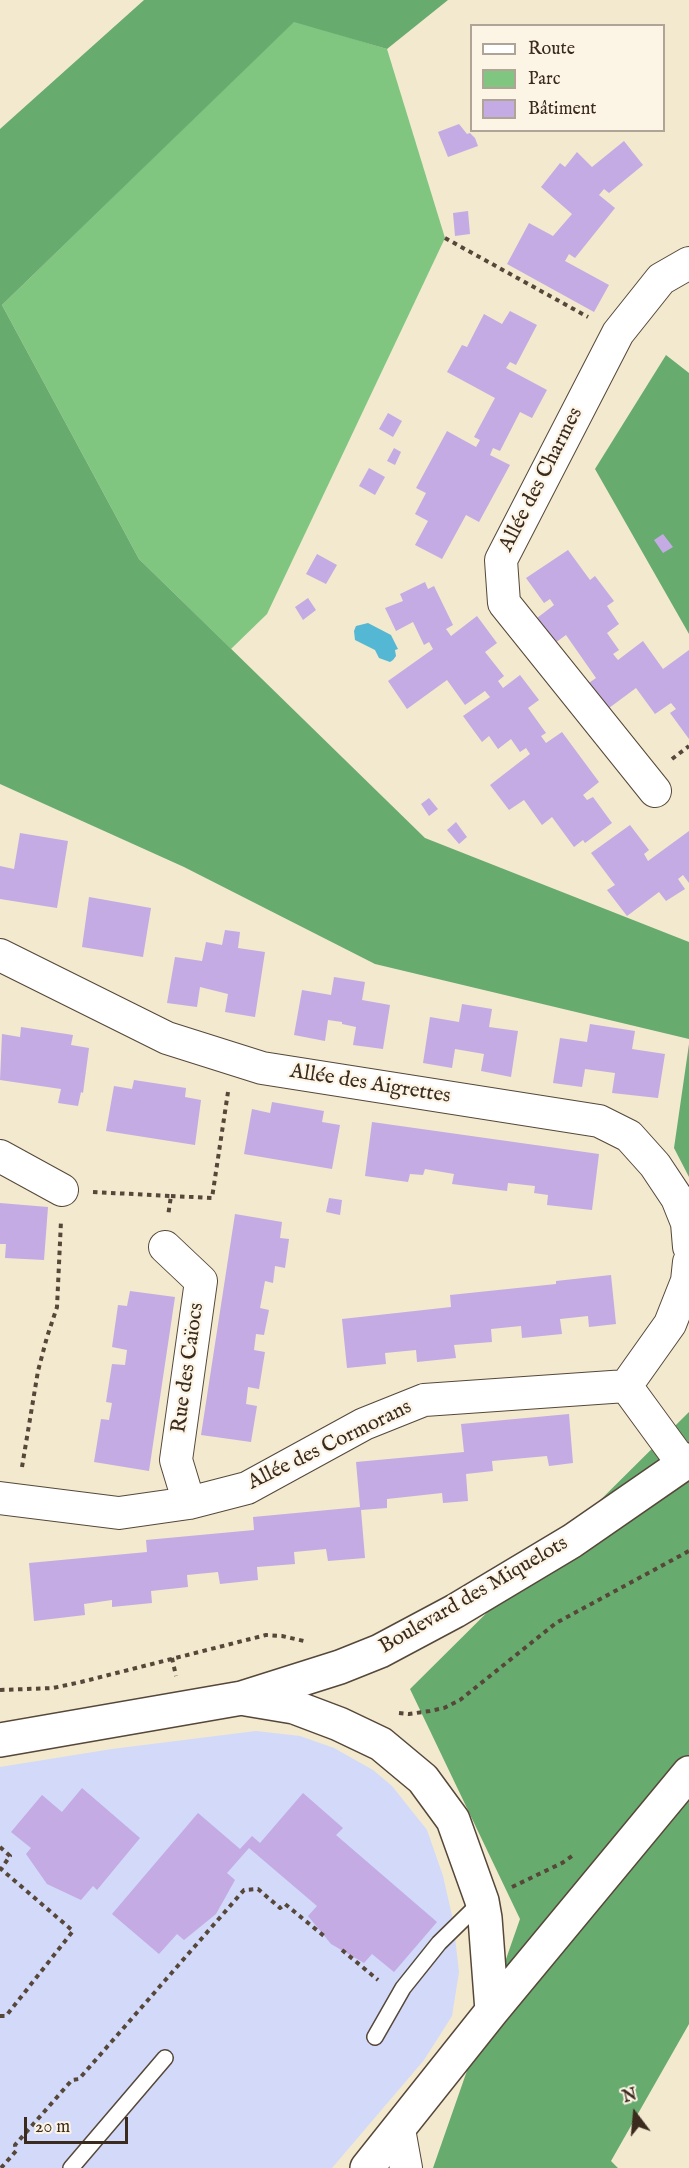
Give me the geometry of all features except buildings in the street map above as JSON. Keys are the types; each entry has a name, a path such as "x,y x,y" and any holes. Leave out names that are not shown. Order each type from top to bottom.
{"main road":[{"name":"Boulevard des Miquelots","path":"0,1740 242,1698 340,1667 380,1651 455,1611 572,1541 686,1462"},
{"name":"Boulevard des Miquelots","path":"242,1698 294,1707 339,1724 381,1744 423,1779 453,1820 482,1901 492,2011"},
{"path":"367,2168 492,2011 689,1773"}],"street":[{"name":"Allée des Charmes","path":"655,791 504,603 501,560 618,333 661,279 689,263"},
{"name":"Allée des Aigrettes","path":"0,955 167,1038 233,1060 262,1068 599,1121 629,1136 655,1165 677,1198 687,1223 689,1247"},
{"path":"0,1156 62,1190"},
{"name":"Rue des Caïocs","path":"165,1247 201,1281 176,1460 189,1503"},
{"path":"686,1462 626,1386 670,1324 687,1281 689,1262"},
{"name":"Allée des Cormorans","path":"8,1499 119,1513 189,1503 247,1488 364,1424 424,1400 626,1386"},
{"path":"399,2129 406,2168"}],"lane":[{"path":"375,2037 404,1988 439,1943 482,1901"},
{"path":"71,2168 165,2058"}],"path":[{"path":"446,238 618,333"},
{"path":"8,1499 46,1337 57,1307 62,1190 212,1198 233,1060"},
{"path":"165,1247 171,1197"},
{"path":"0,1847 10,1856 0,1869 73,1931 6,2016 0,2016"},
{"path":"1,2168 16,2151 15,2145 72,2080 79,2079 244,1890 258,1889 280,1908 285,1904 324,1936"},
{"path":"342,1950 378,1980"}],"shaded area":[{"path":"256,1731 300,1736 334,1748 373,1770 392,1786 427,1830 443,1876 453,1920 459,1972 452,2016 424,2060 332,2168 0,2168 0,1767 112,1749"}],"green space":[{"path":"144,0 448,0 387,49 294,22 2,305 139,559 425,838 689,942 689,1039 375,964 184,867 0,784 0,129"},
{"path":"294,21 387,49 445,238 267,614 231,649 139,559 2,305"},
{"path":"666,355 689,373 689,634 595,469"},
{"path":"689,1044 689,1177 674,1148"},
{"path":"689,1412 689,2024 611,2161 618,2168 433,2168 520,1919 410,1689"}],"water":[{"path":"368,623 391,635 398,649 395,650 396,656 390,662 379,658 375,650 355,640 356,626"}]}
